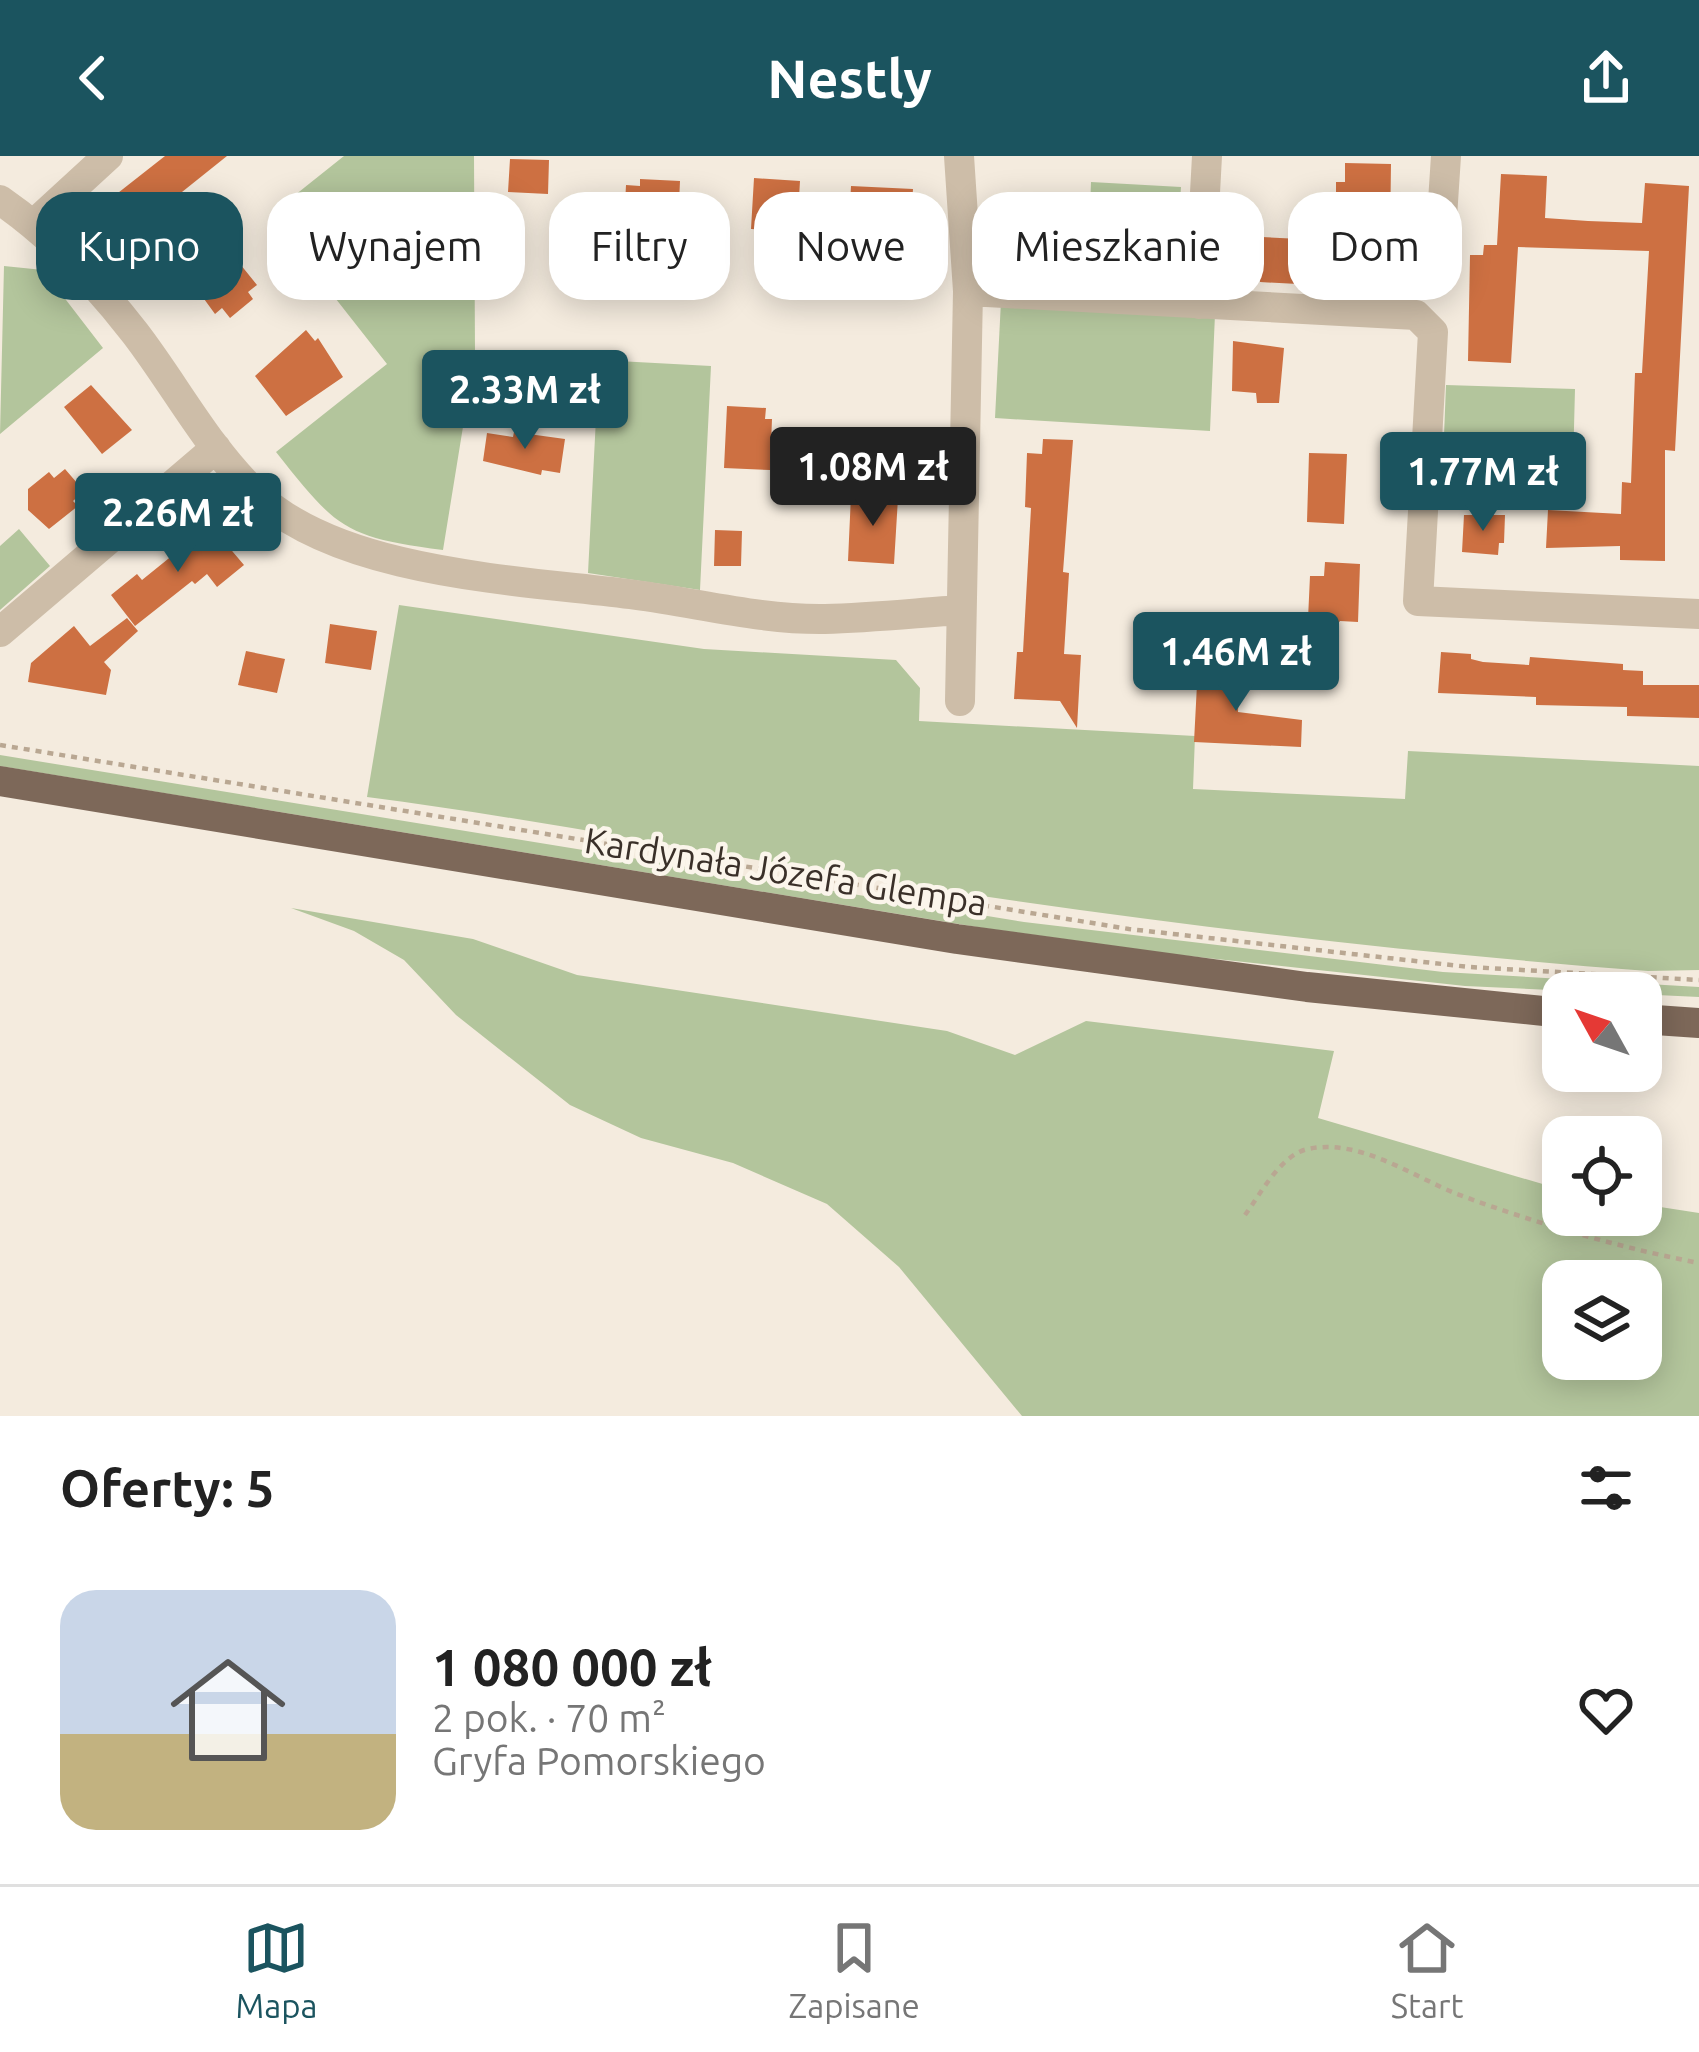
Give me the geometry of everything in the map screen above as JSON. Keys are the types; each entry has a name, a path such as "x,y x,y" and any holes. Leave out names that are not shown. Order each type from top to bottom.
{"main road":[{"name":"Kardynała Józefa Glempa","path":"0,781 957,939 1307,987 1542,1011"},
{"path":"1662,1020 1699,1023"}],"street":[{"path":"35,223 108,156"},
{"path":"959,156 968,291 960,700"},
{"path":"1199,304 1208,156"},
{"path":"1444,192 1446,156"},
{"path":"0,200 35,223 133,330 256,495 309,531 359,550 479,578 822,619 961,610"},
{"path":"968,291 1416,315 1433,332 1418,601 1699,614"},
{"path":"0,632 217,448"}],"path":[{"path":"1433,332 1436,300"},
{"path":"0,745 1129,929 1469,967 1699,980"},
{"path":"1245,1215 1280,1167 1305,1148 1357,1150 1458,1194 1630,1249 1699,1263"}],"green space":[{"path":"344,156 474,156 474,192 299,192"},
{"path":"1091,182 1181,187 1181,192 1091,192"},
{"path":"4,266 36,269 36,300 66,300 103,348 0,434"},
{"path":"337,300 475,300 475,353 443,550 384,540 345,525 314,498 276,452 387,364"},
{"path":"1001,301 1215,314 1210,431 995,418"},
{"path":"599,360 711,366 700,590 588,573"},
{"path":"1446,385 1575,389 1573,466 1443,461"},
{"path":"19,529 50,566 0,610 0,546"},
{"path":"399,605 704,649 896,660 920,688 919,721 1195,736 1193,789 1405,799 1408,751 1699,766 1699,970 1550,963 1161,921 367,797"},
{"path":"0,755 1024,922 1443,972 1542,978 1542,990 1465,986 1179,955 983,928 0,766"},
{"path":"291,908 473,939 577,975 947,1031 1015,1055 1086,1021 1334,1051 1318,1118 1542,1184 1542,1236 1662,1236 1662,1207 1699,1213 1699,1416 1022,1416 899,1267 827,1204 733,1163 641,1138 570,1105 456,1015 404,960 354,931"},
{"path":"1662,985 1699,987 1699,997 1662,995"}],"building":[{"path":"165,156 227,156 182,192 119,192"},
{"path":"510,159 549,160 548,194 508,192"},
{"path":"1345,163 1391,164 1391,192 1336,192 1336,182 1345,182"},
{"path":"1501,174 1547,176 1545,218 1588,221 1642,223 1645,183 1689,186 1675,451 1665,450 1665,561 1620,560 1620,546 1546,548 1548,510 1621,514 1622,482 1631,483 1635,373 1642,373 1649,251 1518,247 1511,363 1468,361 1470,255 1483,255 1484,245 1497,245"},
{"path":"754,178 800,181 799,192 754,192 751,229"},
{"path":"640,179 680,181 680,192 626,192 626,185 640,186"},
{"path":"851,186 913,189 913,192 851,192"},
{"path":"1264,237 1288,238 1288,283 1264,282"},
{"path":"243,268 257,285 248,292 253,299 230,318 222,308 215,314 205,300 243,300"},
{"path":"306,330 315,341 318,338 343,377 286,416 255,376"},
{"path":"1233,341 1284,348 1279,403 1257,403 1256,393 1232,391"},
{"path":"91,385 132,430 102,454 64,407"},
{"path":"727,406 766,408 765,419 772,419 770,470 724,468"},
{"path":"514,432 565,439 560,473 542,470 541,475 483,461 487,433 513,437"},
{"path":"1043,439 1073,440 1063,572 1069,573 1064,654 1081,655 1077,728 1060,701 1014,699 1017,652 1023,652 1031,508 1025,507 1027,453 1042,454"},
{"path":"1309,453 1347,454 1344,524 1307,522"},
{"path":"65,469 84,491 73,501 78,506 49,529 28,510 28,489 49,472 54,478"},
{"path":"851,495 898,498 894,564 848,561"},
{"path":"1464,515 1505,515 1504,543 1499,543 1498,555 1462,552"},
{"path":"210,525 244,565 217,587 207,574 195,584 192,581 135,626 111,595 137,574 142,580"},
{"path":"715,530 742,531 741,566 714,566"},
{"path":"1325,562 1360,564 1358,622 1340,621 1333,631 1325,620 1308,619 1310,576 1324,576"},
{"path":"127,618 138,631 104,662 111,670 106,695 28,682 31,663 74,626 90,646"},
{"path":"330,624 377,631 371,670 325,663"},
{"path":"246,651 285,659 277,693 238,685"},
{"path":"1441,652 1471,654 1471,659 1483,662 1529,665 1530,657 1623,664 1623,670 1643,671 1643,685 1699,685 1699,718 1627,716 1627,707 1536,705 1536,697 1438,693"},
{"path":"1198,665 1240,667 1238,712 1302,720 1301,747 1194,742"}]}
